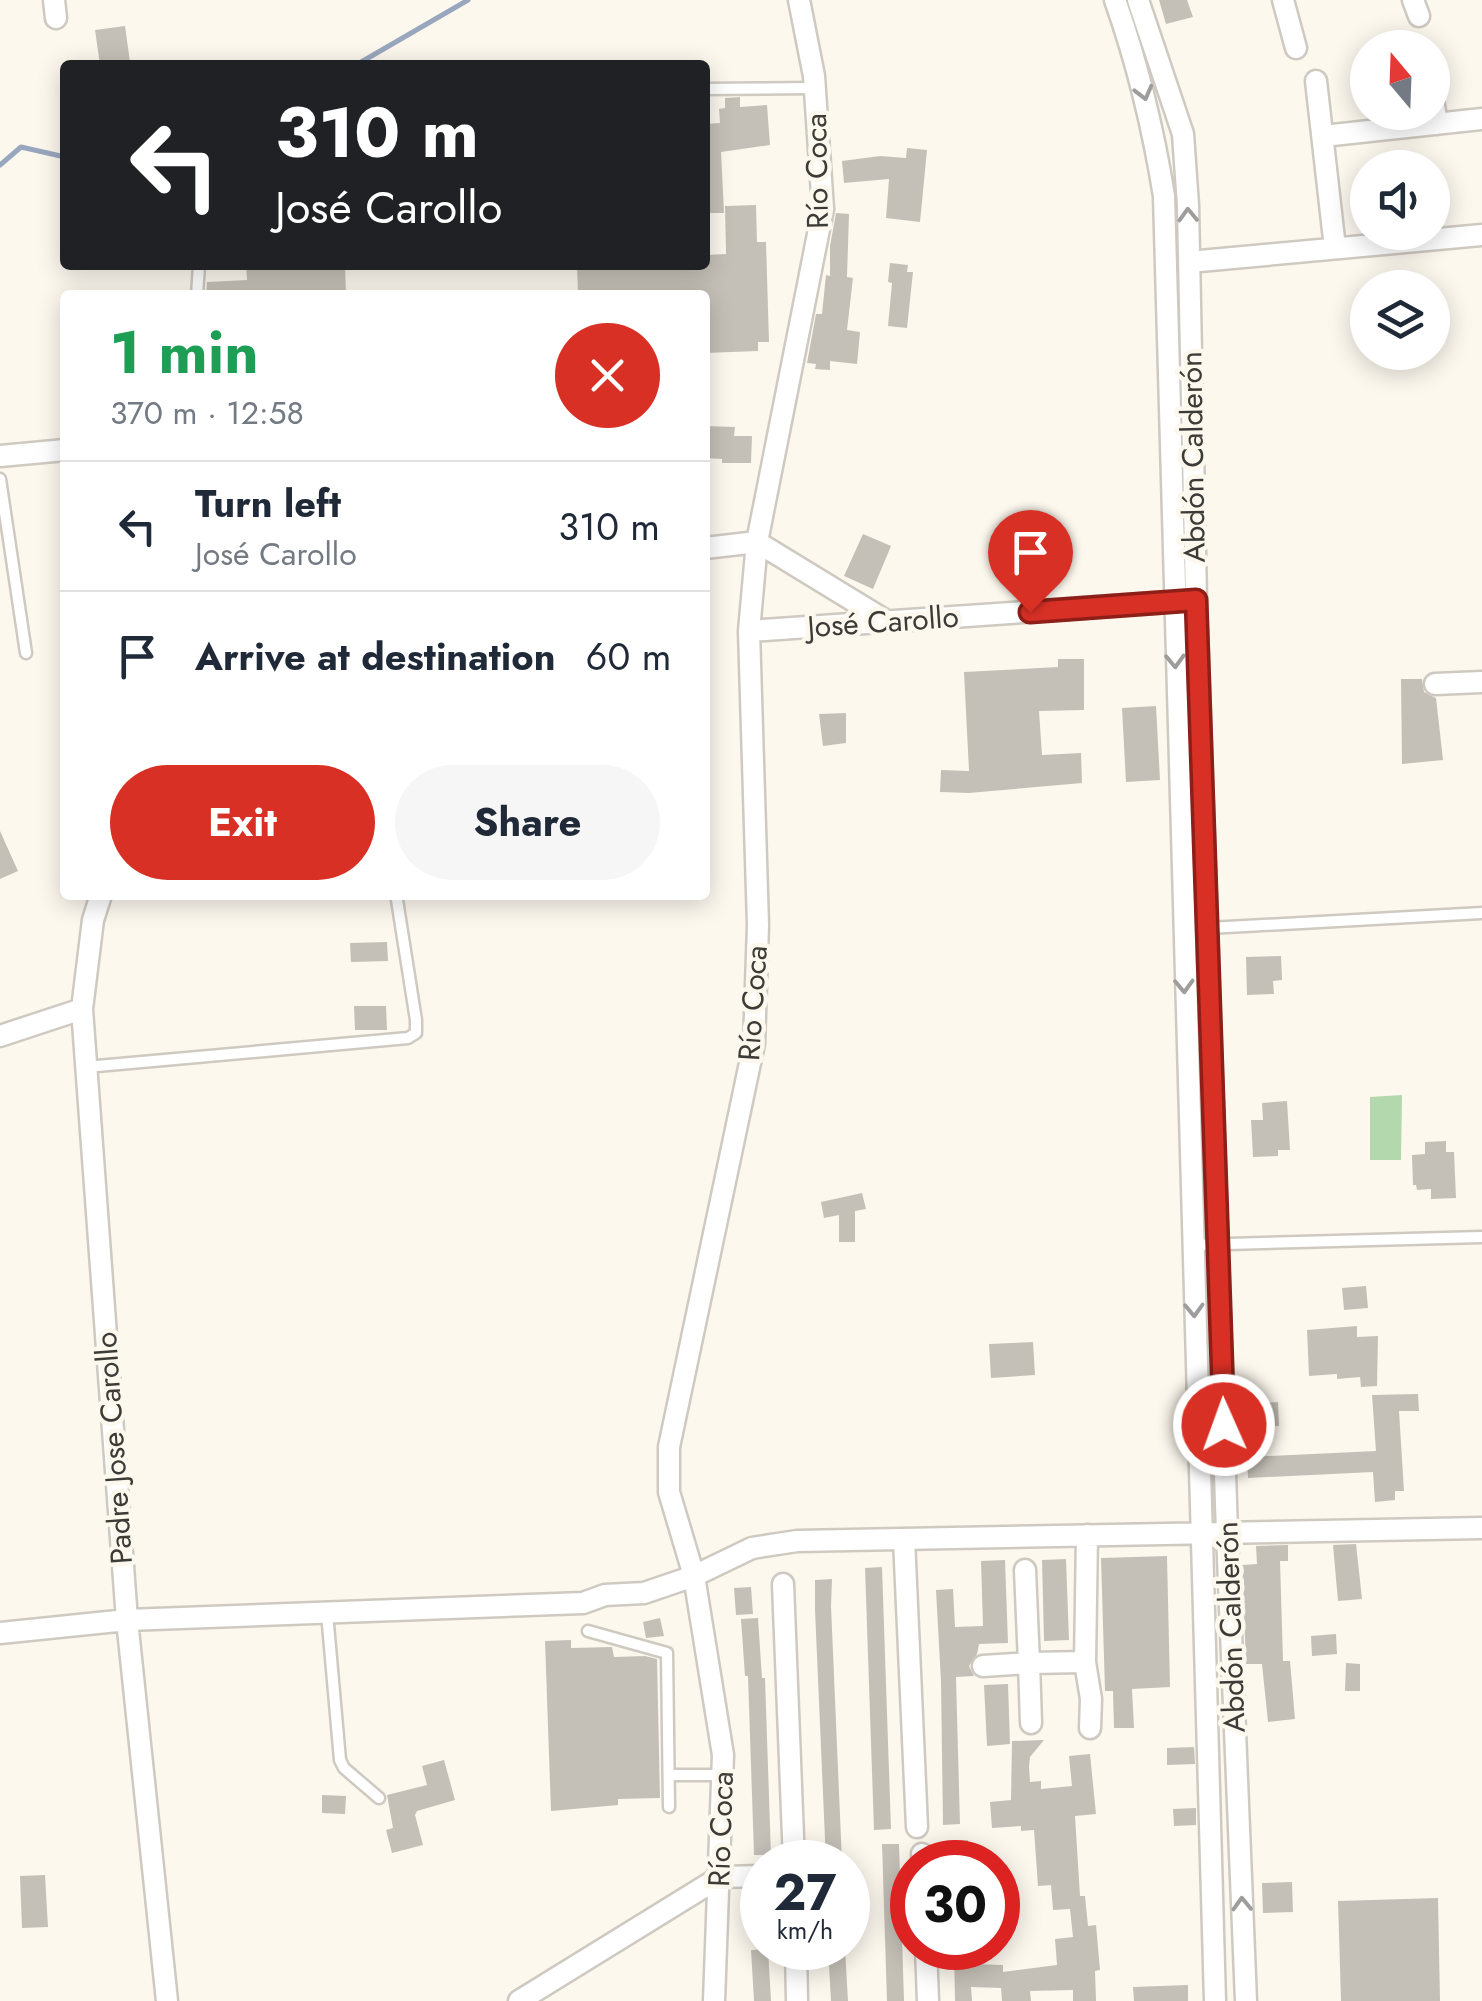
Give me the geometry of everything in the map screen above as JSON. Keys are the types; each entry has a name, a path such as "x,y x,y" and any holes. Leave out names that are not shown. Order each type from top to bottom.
{"street":[{"name":"Río Coca","path":"714,2001 723,1755 694,1576 669,1492 669,1447 754,1044 758,925 750,631 757,542 823,209 815,88 799,0"},
{"name":"Abdón Calderón","path":"1115,0 1153,126 1164,196 1215,2001"},
{"name":"Abdón Calderón","path":"1138,0 1183,134 1227,1533 1246,2001"},
{"path":"1283,0 1296,48"},
{"path":"1316,81 1335,248"},
{"path":"1450,122 1482,119"},
{"path":"1323,136 1380,130"},
{"path":"1189,262 1482,234"},
{"path":"0,456 60,450"},
{"path":"710,547 757,542 888,622"},
{"name":"José Carollo","path":"750,631 1196,600"},
{"path":"1435,684 1482,682"},
{"name":"Padre Jose Carollo","path":"100,900 93,920 82,1009 127,1620 167,2001"},
{"path":"0,1036 82,1009"},
{"path":"0,1633 127,1620 584,1602 605,1595 644,1593 694,1576 752,1548 797,1541 1482,1528"},
{"path":"1087,1534 1085,1662 1091,1699 1090,1728"},
{"path":"904,1539 916,1827"},
{"path":"1026,1570 1031,1723"},
{"path":"783,1584 793,1840"},
{"path":"983,1666 1085,1662"},
{"path":"520,2001 720,1876 740,1876"},
{"path":"796,1970 797,2001"},
{"path":"927,1970 928,2001"}],"lane":[{"path":"710,89 815,88"},
{"path":"0,479 26,654"},
{"path":"86,1067 408,1038 416,1034 397,900"},
{"path":"1209,928 1482,913"},
{"path":"1192,1245 1482,1237"},
{"path":"327,1612 340,1760 344,1768 380,1798"},
{"path":"588,1631 667,1654 669,1806"},
{"path":"669,1775 722,1775"}],"green space":[{"path":"1402,1095 1401,1160 1370,1160 1370,1097"}],"building":[{"path":"1159,0 1187,0 1193,17 1166,24"},
{"path":"125,26 130,60 99,60 95,30"},
{"path":"740,97 740,107 767,105 770,145 721,152 724,213 710,213 710,124 720,123 719,109 725,108 725,98"},
{"path":"907,148 927,150 920,222 886,218 889,179 844,183 842,161 880,156 906,158"},
{"path":"756,205 757,242 766,242 769,342 758,342 758,351 710,353 710,290 578,290 577,270 710,270 710,255 726,254 725,206"},
{"path":"836,213 849,214 847,277 853,278 847,330 860,332 857,364 830,361 830,370 815,369 816,364 807,363 816,314 822,314 826,275 830,276"},
{"path":"890,263 908,265 907,272 913,272 907,328 888,326"},
{"path":"246,270 345,270 346,290 206,290 207,282 247,280"},
{"path":"710,426 735,427 734,436 752,436 751,463 722,463 722,459 710,458"},
{"path":"863,534 891,546 873,589 844,576"},
{"path":"1058,659 1084,659 1084,710 1039,711 1042,755 1081,753 1082,783 940,792 941,770 969,771 964,672 1058,667"},
{"path":"1401,679 1422,679 1424,692 1436,698 1443,760 1402,764"},
{"path":"1156,706 1160,780 1126,782 1122,708"},
{"path":"846,713 846,743 823,746 819,714"},
{"path":"0,831 18,871 0,879"},
{"path":"387,942 388,961 351,962 350,943"},
{"path":"1281,956 1282,980 1273,981 1274,994 1247,995 1246,957"},
{"path":"354,1006 386,1006 387,1030 355,1030"},
{"path":"1287,1101 1290,1150 1278,1150 1278,1156 1253,1157 1251,1120 1263,1120 1262,1103"},
{"path":"1446,1141 1446,1152 1454,1152 1456,1198 1431,1199 1431,1189 1417,1190 1413,1185 1412,1155 1425,1154 1425,1142"},
{"path":"862,1193 866,1209 855,1211 855,1242 839,1242 839,1215 824,1218 821,1202"},
{"path":"1366,1286 1368,1308 1344,1310 1342,1288"},
{"path":"1357,1326 1357,1337 1378,1336 1377,1386 1361,1387 1360,1377 1309,1376 1307,1330"},
{"path":"1033,1342 1035,1375 991,1378 989,1344"},
{"path":"1418,1394 1419,1411 1399,1411 1404,1491 1395,1491 1395,1500 1375,1502 1373,1472 1248,1478 1247,1457 1376,1451 1372,1395"},
{"path":"1278,1402 1279,1426 1259,1427 1259,1403"},
{"path":"1356,1544 1362,1599 1338,1601 1333,1545"},
{"path":"1288,1545 1288,1561 1280,1561 1283,1661 1290,1661 1295,1719 1268,1722 1262,1664 1246,1664 1242,1565 1257,1564 1256,1546"},
{"path":"1167,1556 1170,1687 1132,1689 1134,1728 1114,1728 1113,1691 1105,1691 1101,1558"},
{"path":"1066,1559 1069,1640 1044,1641 1042,1560"},
{"path":"1005,1560 1008,1643 979,1644 969,1666 974,1676 956,1677 960,1824 943,1825 936,1590 953,1589 955,1627 983,1626 981,1561"},
{"path":"882,1567 891,1829 874,1830 865,1568"},
{"path":"832,1579 841,1840 825,1840 815,1580"},
{"path":"751,1587 753,1614 736,1615 734,1588"},
{"path":"660,1618 664,1636 646,1638 643,1622"},
{"path":"758,1618 765,1678 770,1840 753,1840 748,1676 741,1619"},
{"path":"1336,1634 1337,1654 1312,1656 1311,1636"},
{"path":"571,1640 571,1648 612,1647 614,1657 657,1659 660,1798 618,1799 618,1805 551,1811 545,1641"},
{"path":"1346,1663 1360,1664 1360,1691 1345,1691"},
{"path":"1008,1684 1010,1744 987,1746 984,1685"},
{"path":"1044,1740 1030,1757 1029,1767 1030,1782 1041,1781 1041,1789 1072,1786 1069,1756 1090,1754 1096,1814 1075,1816 1080,1896 1085,1896 1088,1926 1096,1925 1100,1970 1095,1971 1096,2001 1073,2001 1073,1990 1030,1991 1031,2001 1002,2001 1001,1988 971,1987 972,2001 955,2001 954,1970 1003,1972 1057,1965 1055,1939 1073,1937 1070,1909 1053,1910 1051,1885 1038,1886 1034,1830 1021,1831 1021,1826 992,1828 990,1802 1011,1800 1012,1741"},
{"path":"1194,1747 1195,1764 1167,1765 1167,1748"},
{"path":"444,1760 455,1800 417,1811 423,1845 392,1853 386,1830 393,1828 387,1795 427,1785 422,1766"},
{"path":"322,1795 346,1796 345,1814 322,1813"},
{"path":"1196,1808 1196,1825 1174,1826 1173,1809"},
{"path":"882,1844 890,1844 890,1970 903,1970 904,2001 887,2001"},
{"path":"45,1875 48,1927 22,1928 20,1876"},
{"path":"1292,1882 1293,1912 1263,1913 1262,1883"},
{"path":"1438,1898 1440,2001 1341,2001 1338,1901"},
{"path":"752,1970 769,1970 771,2001 754,2001"},
{"path":"829,1970 846,1970 848,2001 831,2001"},
{"path":"1188,1985 1188,2001 1134,2001 1133,1987"}],"waterway":[{"path":"365,60 468,0"},
{"path":"0,165 21,147 60,156"}],"route":[{"path":"1030,612 1196,600 1224,1425"}]}
